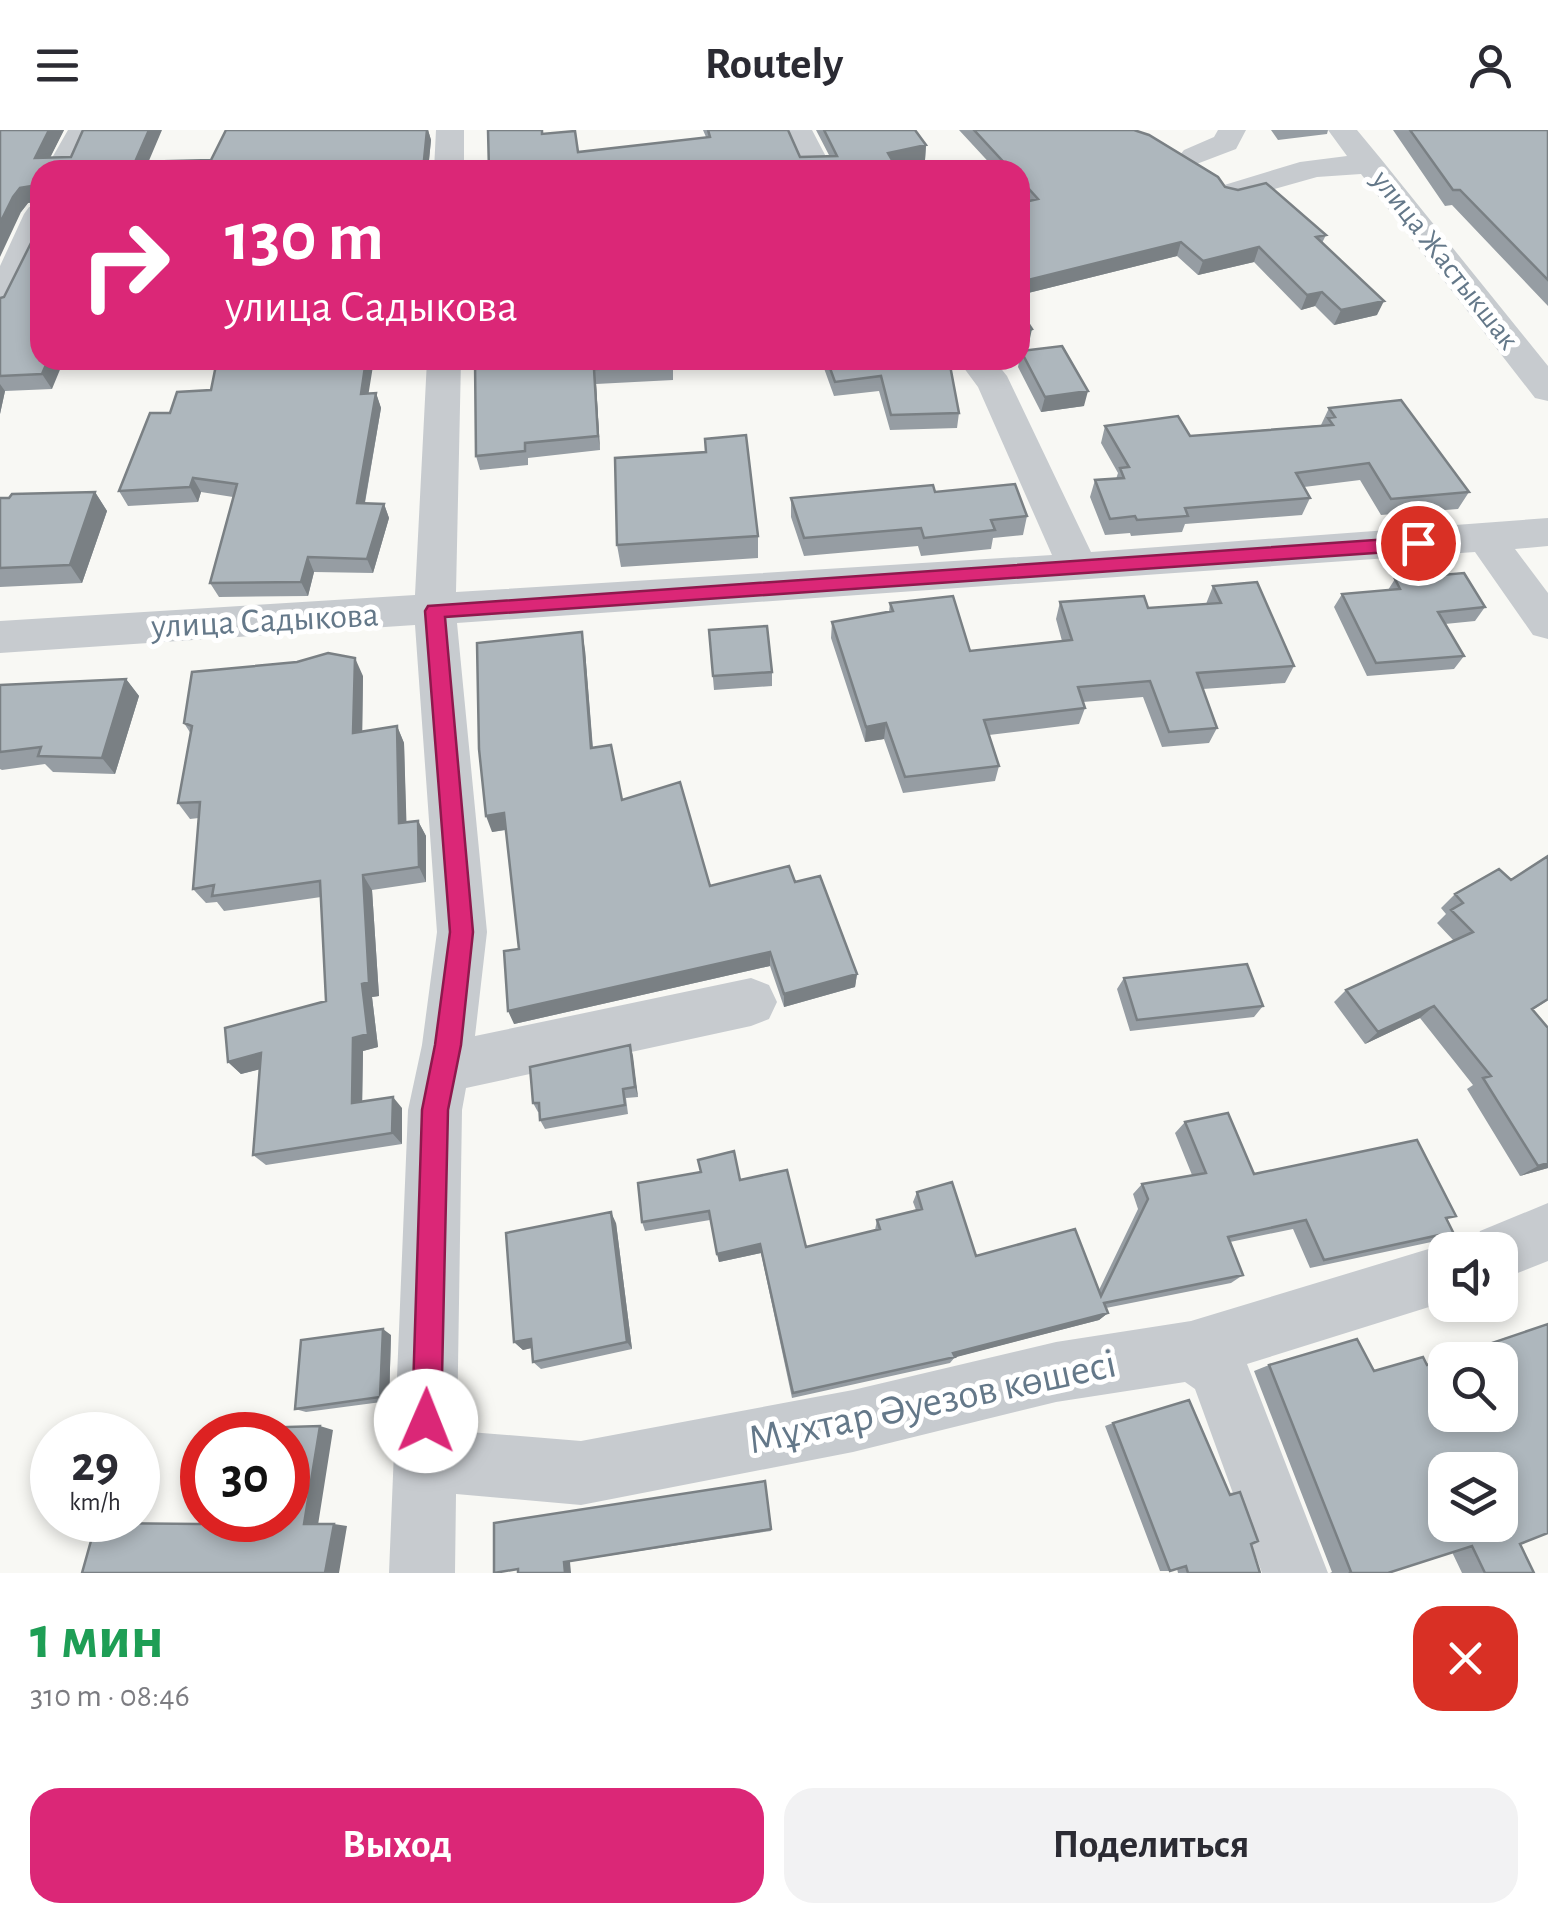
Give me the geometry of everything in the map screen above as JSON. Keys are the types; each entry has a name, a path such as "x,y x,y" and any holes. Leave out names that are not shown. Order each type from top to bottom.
{"street":[{"path":"66,160 82,130"},
{"path":"449,160 450,130"},
{"path":"1194,156 1226,143 1232,130"},
{"name":"улица Жастыкшак","path":"1342,130 1548,390"},
{"path":"800,132 813,160"},
{"path":"1232,192 1302,170 1352,163 1370,165"},
{"path":"0,302 30,236"},
{"path":"422,1573 435,1110 462,932 434,611 444,370"},
{"path":"983,370 994,384 1077,566"},
{"name":"улица Садыкова","path":"0,637 434,611 1548,532"},
{"path":"1486,538 1548,624"},
{"path":"443,1068 751,1002"},
{"path":"1518,1244 1548,1232"},
{"name":"Мұхтар Әуезов көшесі","path":"426,1460 581,1473 852,1421 1056,1372 1190,1351 1428,1278"},
{"path":"1190,1351 1218,1368 1296,1573"}],"building":[{"path":"0,130 49,130 35,158 71,157 83,130 149,130 136,160 30,160 30,186 20,188 0,223"},
{"path":"226,130 427,130 424,160 211,160"},
{"path":"488,130 542,130 542,134 575,131 578,152 710,137 708,130 788,130 800,157 837,156 824,130 915,130 926,145 888,153 892,160 489,160"},
{"path":"974,130 1134,130 1149,135 1218,177 1225,187 1238,190 1266,183 1326,235 1316,237 1384,301 1341,310 1322,292 1307,295 1259,247 1203,261 1181,242 1030,280 1030,201 1038,199 1030,190 1030,160 1002,160"},
{"path":"1410,130 1548,130 1548,280 1460,190 1453,190"},
{"path":"30,245 30,370 44,370 42,374 0,376 0,298"},
{"path":"1062,346 1088,391 1045,397 1030,368 1030,350"},
{"path":"215,370 365,370 361,394 376,393 357,503 384,504 367,559 308,557 301,582 210,583 237,484 193,478 190,487 119,491 150,413 170,413 177,392 211,390"},
{"path":"475,370 594,370 598,436 525,443 525,451 476,456"},
{"path":"831,370 951,370 959,413 891,415 881,376 835,382"},
{"path":"1401,400 1469,492 1391,499 1369,463 1296,473 1310,498 1185,508 1188,516 1137,520 1135,516 1110,519 1095,480 1124,478 1120,468 1129,467 1105,426 1178,416 1190,436 1333,425 1328,418 1335,417 1329,408"},
{"path":"746,435 758,536 617,545 615,458 706,452 705,439"},
{"path":"1015,484 1027,516 991,520 995,530 924,538 921,528 804,538 791,498 933,485 935,492"},
{"path":"95,492 70,565 0,568 0,498 12,494"},
{"path":"1464,573 1485,607 1438,612 1464,656 1376,663 1342,594 1400,589 1395,579"},
{"path":"1257,582 1294,666 1197,673 1217,728 1169,732 1150,681 1078,687 1085,708 984,720 999,766 905,777 886,723 866,727 832,622 893,611 890,603 953,596 970,651 1072,640 1060,602 1144,596 1148,608 1221,603 1213,586"},
{"path":"767,626 772,672 713,676 709,630"},
{"path":"582,632 591,748 611,745 622,800 680,782 710,886 789,866 795,882 820,876 857,974 784,994 770,952 508,1011 504,951 519,949 504,813 486,816 479,749 477,643"},
{"path":"328,653 355,658 353,733 397,726 399,823 418,821 419,867 363,875 369,982 362,984 368,1034 353,1038 352,1103 393,1097 392,1133 253,1155 261,1053 228,1062 225,1028 326,1001 320,881 212,896 214,885 193,889 200,802 178,803 192,726 184,723 192,672 297,662"},
{"path":"126,679 102,758 38,756 41,747 0,752 0,685"},
{"path":"1548,856 1548,999 1532,1009 1548,1028 1548,1163 1538,1166 1483,1078 1491,1076 1434,1006 1378,1032 1346,990 1473,932 1451,910 1463,903 1455,894 1499,869 1511,880"},
{"path":"1247,964 1263,1006 1137,1020 1124,978"},
{"path":"630,1045 635,1087 623,1089 625,1105 540,1120 539,1103 533,1103 530,1067"},
{"path":"1228,1113 1254,1174 1417,1140 1456,1216 1446,1218 1453,1232 1428,1232 1428,1237 1324,1260 1306,1220 1228,1237 1243,1275 1104,1303 1108,1313 953,1353 955,1357 793,1393 760,1244 717,1254 709,1211 642,1222 638,1183 701,1172 698,1160 734,1151 740,1180 787,1170 806,1247 880,1229 877,1220 922,1209 917,1192 952,1182 976,1256 1075,1229 1101,1296 1148,1199 1142,1184 1206,1173 1185,1122"},
{"path":"611,1212 627,1342 533,1362 531,1339 514,1342 506,1233"},
{"path":"1548,1324 1548,1533 1520,1544 1534,1573 1485,1573 1472,1546 1388,1573 1349,1573 1269,1365 1357,1339 1374,1371 1423,1357 1428,1365 1428,1432 1518,1432 1518,1342 1495,1342"},
{"path":"383,1329 380,1397 295,1409 301,1340"},
{"path":"1189,1400 1230,1495 1240,1492 1258,1541 1251,1544 1260,1573 1188,1573 1186,1566 1170,1571 1113,1423"},
{"path":"310,1426 320,1426 310,1487"},
{"path":"765,1481 771,1529 564,1562 565,1573 518,1573 518,1569 494,1573 494,1523"},
{"path":"160,1524 180,1524 180,1542 310,1542 310,1524 334,1524 325,1573 82,1573 91,1542 160,1542"}],"route":[{"path":"426,1421 435,1110 448,1045 462,932 434,611 1418,543"}]}
